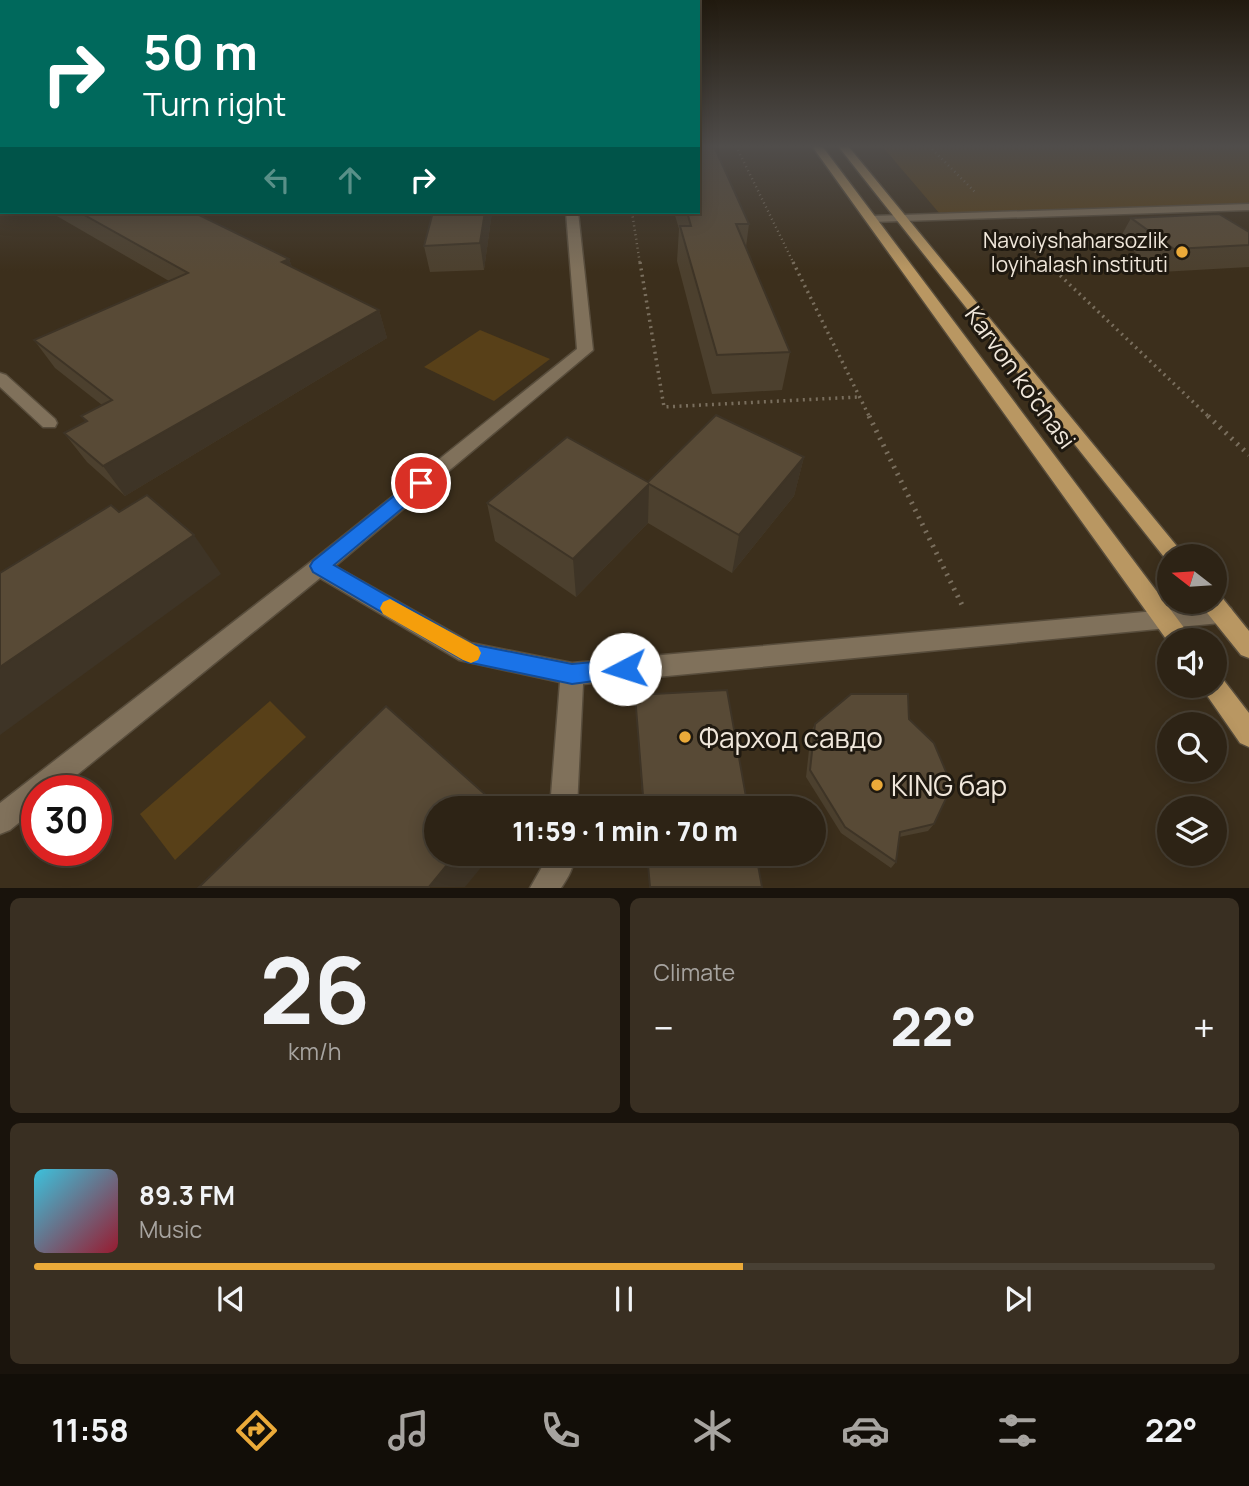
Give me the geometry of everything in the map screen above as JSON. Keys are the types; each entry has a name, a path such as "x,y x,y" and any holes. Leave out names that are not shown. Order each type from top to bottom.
{"main road":[{"name":"Karvon ko'chasi","path":"848,187 1171,628"},
{"path":"877,187 1165,544"},
{"path":"1221,614 1249,648"},
{"path":"1223,698 1249,734"}],"street":[{"path":"871,219 1249,207"},
{"path":"0,820 585,350 572,214"},
{"path":"0,378 48,423"},
{"path":"319,566 467,653 572,674 1166,621 1196,614"},
{"path":"564,796 572,674"},
{"path":"544,887 559,866"}],"path":[{"path":"756,187 979,638"},
{"path":"970,187 1249,455"},
{"path":"632,214 664,407 858,397"}],"shaded area":[{"path":"917,187 1249,187 1249,203 940,214"},
{"path":"480,330 550,359 494,401 424,367"},
{"path":"270,701 306,737 175,860 140,814"}],"building":[{"path":"700,187 733,187 749,224 736,224 790,352 717,355 680,226 691,226 688,214 700,214"},
{"path":"83,214 197,214 289,259 282,262 379,310 103,466 64,433 87,421 81,416 112,400 34,340 188,273"},
{"path":"432,214 485,214 480,243 424,246"},
{"path":"1219,214 1249,232 1249,245 1174,249 1131,218"},
{"path":"716,415 804,457 739,535 649,484 573,559 487,503 567,437 648,482"},
{"path":"147,495 194,535 0,667 0,573 111,505 119,512"},
{"path":"727,690 746,796 643,796 635,695"},
{"name":"KING бар","path":"851,694 908,694 909,719 934,743 952,786 934,824 900,832 896,862 845,827 810,770 815,724"},
{"path":"386,706 487,796 424,796 424,866 446,866 429,887 199,887"},
{"path":"648,866 758,866 762,887 650,887"}],"slow traffic":[{"path":"390,608 471,653"}],"place":[{"name":"Navoiyshaharsozlik loyihalash instituti","path":"1182,252"},
{"name":"Фарход савдо","path":"685,737"},
{"name":"KING бар","path":"877,785"}],"route":[{"path":"421,483 319,566 467,653 572,674 625,669"}]}
